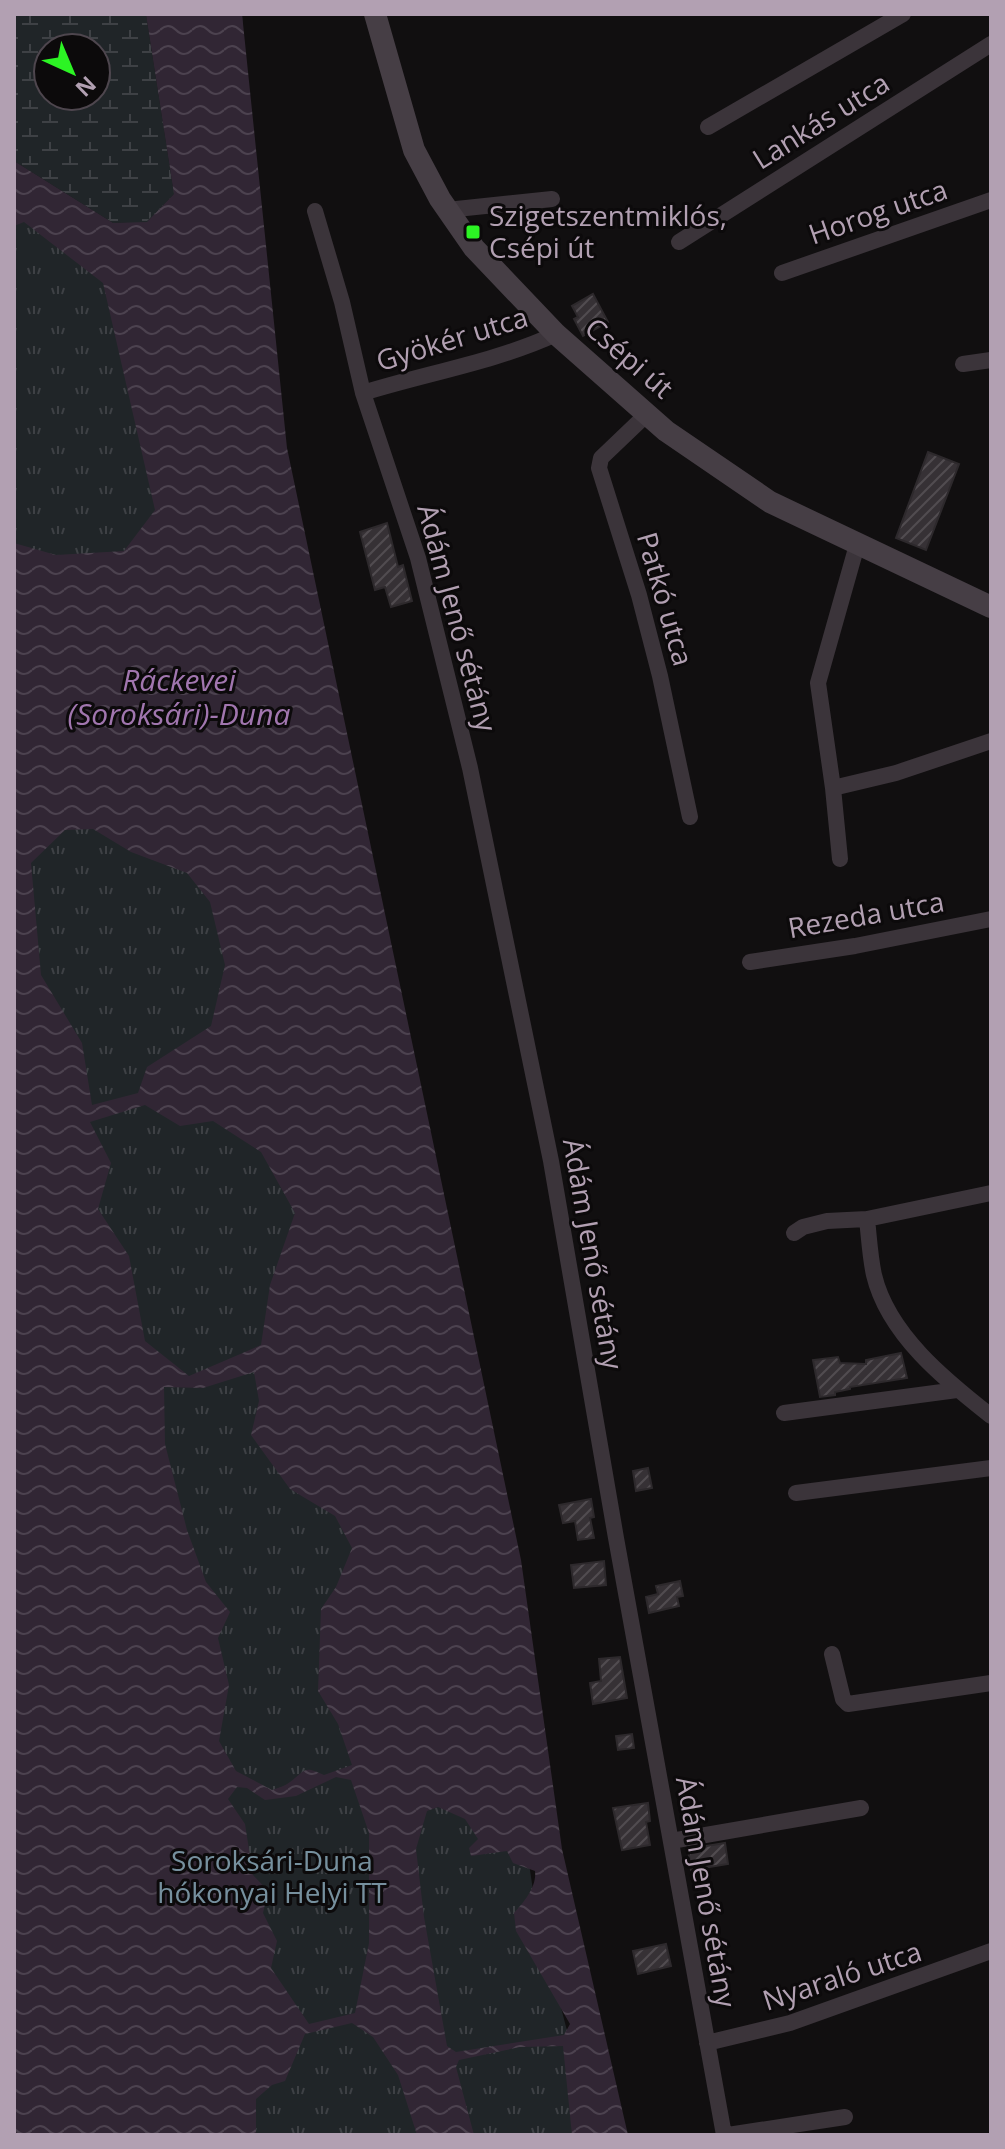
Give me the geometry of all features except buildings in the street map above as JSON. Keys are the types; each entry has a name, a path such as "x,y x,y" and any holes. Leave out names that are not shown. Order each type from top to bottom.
{"street":[{"name":"Csépi út","path":"375,14 414,150 447,210 474,248 556,334 691,450 770,502 991,607"},
{"path":"708,127 903,14"},
{"name":"Lankás utca","path":"679,242 991,44"},
{"path":"447,210 552,199"},
{"name":"Horog utca","path":"782,273 991,200"},
{"name":"Ádám Jenő sétány","path":"315,211 342,302 363,393 418,558 476,797 551,1161 707,2043 726,2135"},
{"name":"Gyökér utca","path":"363,393 477,362 556,334"},
{"path":"963,364 991,360"},
{"name":"Patkó utca","path":"647,414 601,458 599,468 639,595 690,817"},
{"path":"840,859 818,683 857,545"},
{"path":"833,788 896,773 991,741"},
{"name":"Rezeda utca","path":"750,962 855,946 991,919"},
{"path":"794,1233 803,1227 827,1221 867,1219 991,1193"},
{"path":"867,1219 874,1275 889,1312 921,1353 957,1390 991,1416"},
{"path":"784,1413 957,1390"},
{"path":"796,1493 991,1468"},
{"path":"832,1654 843,1699 848,1704 991,1683"},
{"path":"671,1841 861,1808"},
{"name":"Nyaraló utca","path":"707,2043 790,2023 991,1951"},
{"path":"726,2135 845,2117"}],"green space":[{"path":"14,14 146,14 174,194 147,222 113,223 14,161"},
{"name":"Ráckevei (Soroksári)-Duna","path":"146,14 242,14 271,478 484,1558 536,1911 594,2135 14,2135 14,161 113,223 147,221 174,194"}],"water":[{"name":"Ráckevei (Soroksári)-Duna","path":"146,14 242,14 287,448 521,1560 562,1849 628,2135 572,2135 563,2046 520,2047 459,2060 456,2067 474,2135 417,2135 398,2075 373,2037 352,2023 305,2034 285,2081 272,2085 256,2099 256,2135 14,2135 14,543 56,555 124,551 155,510 103,283 24,222 14,226 14,161 113,223 147,222 174,194","holes":["93,829 131,852 187,873 210,902 225,965 211,1026 147,1067 138,1093 92,1105 82,1043 41,975 31,863 65,830","145,1105 180,1126 213,1121 261,1152 295,1213 270,1285 261,1345 189,1376 145,1341 129,1256 98,1209 111,1163 90,1122","254,1372 259,1401 251,1435 290,1489 335,1516 352,1548 336,1587 321,1609 318,1691 338,1724 352,1765 324,1775 305,1770 272,1790 236,1771 219,1741 229,1685 218,1638 230,1612 206,1582 187,1530 165,1444 164,1387 203,1388","336,1777 351,1780 369,1833 369,1943 355,2013 309,2024 271,1968 277,1941 263,1913 268,1891 253,1875 245,1824 228,1799 237,1787 247,1788 265,1800 296,1796","438,1807 465,1819 478,1839 469,1848 471,1856 507,1851 513,1863 535,1871 532,1888 514,1913 516,1931 570,2024 564,2035 456,2052 447,2046 424,1917 416,1849 427,1811"]}],"place":[{"name":"Szigetszentmiklós, Csépi út","path":"473,232"}],"park label":[{"name":"Soroksári-Duna hókonyai Helyi TT","path":"272,1877"}]}
